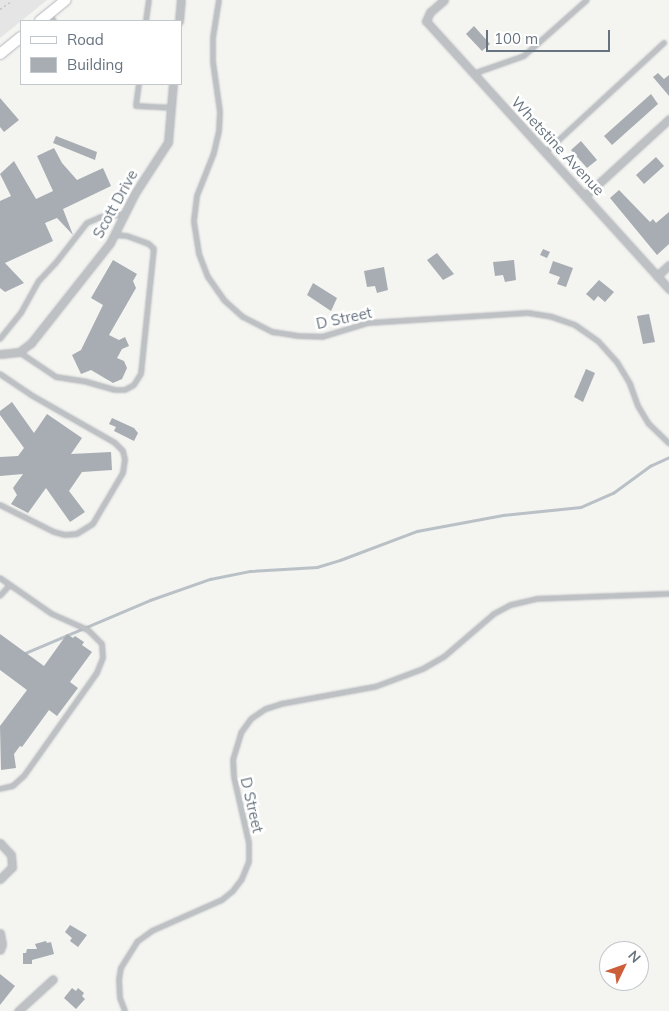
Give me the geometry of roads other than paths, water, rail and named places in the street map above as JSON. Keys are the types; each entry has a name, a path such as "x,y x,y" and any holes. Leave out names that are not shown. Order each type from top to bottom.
{"street":[{"path":"47,19 66,0"},
{"path":"179,20 182,0"},
{"name":"Whetstine Avenue","path":"444,0 430,12 426,21 669,289"},
{"path":"0,54 20,37"},
{"name":"Scott Drive","path":"19,352 31,343 110,243 134,193 168,142 173,85"},
{"path":"585,196 669,119"},
{"path":"657,276 669,265"},
{"path":"0,354 19,352"},
{"path":"0,843 11,855 12,867 0,879"},
{"path":"0,933 2,944 0,950"},
{"path":"18,1011 54,979"}],"lane":[{"path":"146,20 149,0"},
{"name":"D Street","path":"219,0 214,31 213,62 220,112 219,131 214,153 197,196 194,222 198,254 208,277 225,301 243,317 273,332 297,336 322,337 368,323 528,313 552,317 575,325 598,341 617,362 630,384 638,406 649,424 669,443"},
{"path":"473,74 524,56 587,0"},
{"path":"546,152 664,43"},
{"path":"139,85 136,106 171,108"},
{"path":"0,339 21,313 39,281 87,223 101,217 124,214"},
{"path":"19,352 56,377 87,382 115,390 125,390 134,385 141,374 154,249 149,244 127,236 114,235"},
{"path":"0,374 47,405 115,443 123,451 125,460 123,473 93,524 77,534 66,535 54,532 0,505"},
{"path":"0,578 52,614 88,630 102,644 103,658 97,674 24,776 13,786 0,789"},
{"path":"0,596 9,586"},
{"name":"D Street","path":"125,1011 120,998 119,980 121,968 137,942 152,931 222,900 233,891 242,879 249,862 249,843 234,777 233,760 241,733 251,719 266,709 281,704 375,687 423,669 444,657 494,614 511,605 536,600 669,594"}],"waterway":[{"path":"23,654 150,600 210,579 250,571 317,567 417,531 503,515 581,507 613,493 650,466 669,457"}]}
